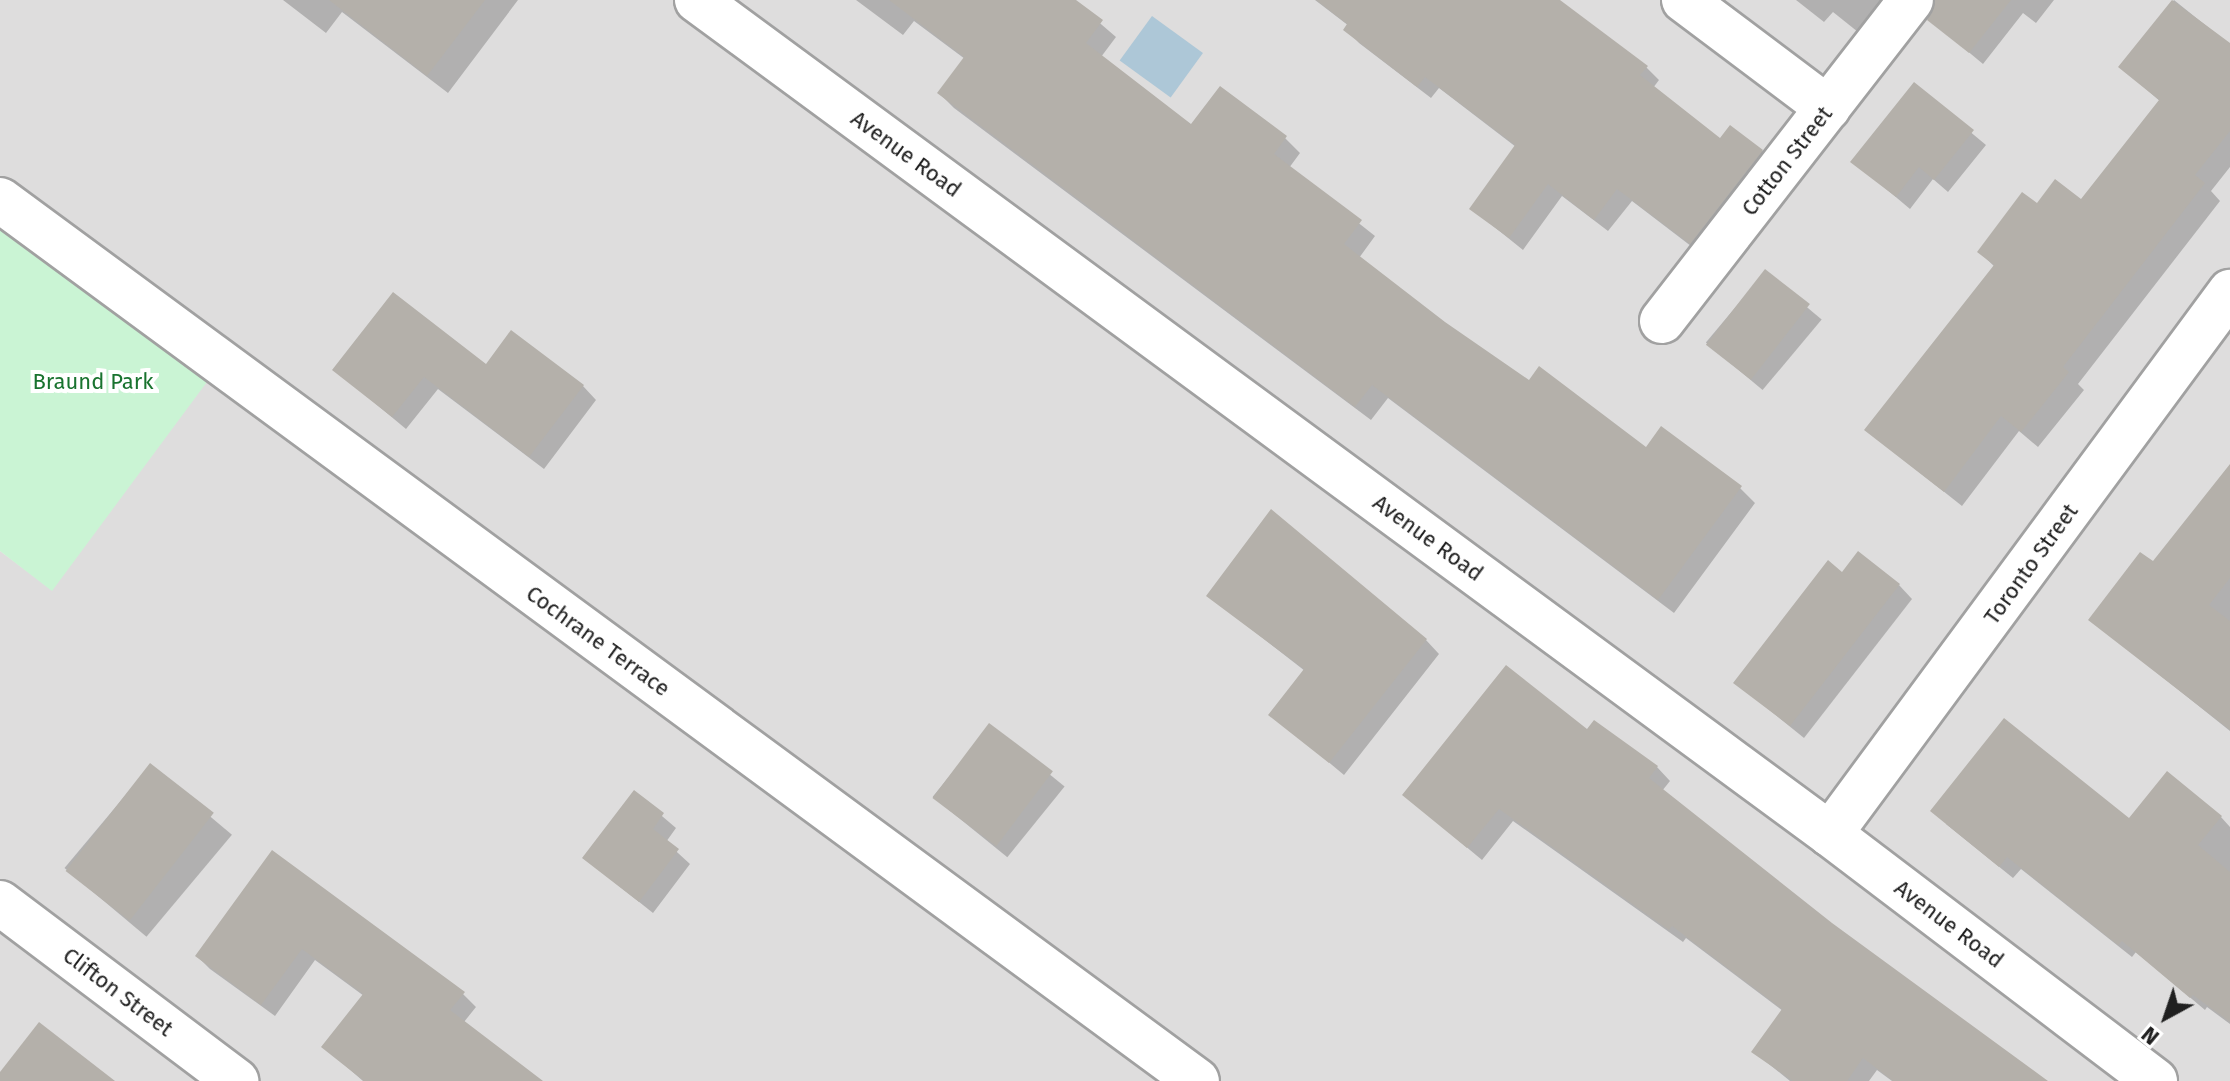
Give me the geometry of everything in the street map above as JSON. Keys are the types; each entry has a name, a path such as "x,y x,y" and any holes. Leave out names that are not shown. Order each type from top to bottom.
{"street":[{"name":"Avenue Road","path":"697,0 1830,834 2155,1081"},
{"path":"1684,0 1828,108"},
{"name":"Cotton Street","path":"1662,321 1911,0"},
{"name":"Cochrane Terrace","path":"0,200 1197,1081"},
{"name":"Toronto Street","path":"1830,834 2230,292"},
{"name":"Clifton Street","path":"0,903 236,1081"}],"shaded area":[{"path":"0,0 2230,0 2230,1081 0,1081 0,551 52,590 0,200"}],"green space":[{"name":"Braund Park","path":"0,200 221,363 52,591 0,551"}],"water":[{"path":"1152,16 1203,53 1171,98 1120,60"}],"building":[{"path":"329,0 485,0 427,76"},
{"path":"889,0 1076,0 1103,20 1086,43 1191,124 1220,86 1287,136 1274,154 1362,220 1344,244 1445,322 1529,380 1539,366 1646,447 1661,426 1742,486 1658,600 1372,385 1355,407 937,93 964,57"},
{"path":"1316,0 1560,0 1648,66 1640,75 1720,138 1730,125 1763,150 1690,244 1617,189 1594,220 1548,184 1509,238 1469,209 1515,145 1425,77 1417,87 1343,30 1347,24"},
{"path":"1935,0 2011,0 1969,53 1927,20"},
{"path":"2172,0 2230,43 2230,131 2195,175 2205,183 2063,367 2069,372 2021,432 2001,416 1944,492 1864,430 1994,265 1977,252 2022,192 2037,203 2055,179 2081,199 2159,100 2118,67"},
{"path":"1914,82 1974,130 1934,180 1919,167 1896,197 1850,162"},
{"path":"1765,269 1810,304 1751,380 1706,345"},
{"path":"393,292 486,364 511,330 584,385 529,457 424,377 392,417 332,370"},
{"path":"2230,464 2230,578 2209,605 2230,621 2230,730 2088,620 2140,552 2153,561"},
{"path":"1271,509 1427,639 1329,763 1268,715 1304,669 1206,596"},
{"path":"1858,551 1900,584 1790,726 1733,683 1828,560 1842,572"},
{"path":"1506,665 1587,729 1594,720 1658,766 1649,778 1832,923 2048,1081 1893,1081 1863,1058 1847,1081 1793,1081 1751,1052 1782,1009 1672,926 1669,930 1499,809 1467,848 1402,795"},
{"path":"2004,718 2129,818 2167,771 2222,816 2198,845 2230,872 2230,1022 2193,995 2190,998 2122,941 2118,945 2007,857 1999,867 1930,811"},
{"path":"989,723 1053,771 996,846 932,798"},
{"path":"150,763 214,813 129,921 66,871"},
{"path":"634,790 664,813 653,829 679,849 639,902 582,858"},
{"path":"272,850 465,992 450,1010 543,1081 364,1081 321,1047 363,994 302,949 261,1005 195,956"},
{"path":"39,1022 115,1081 0,1081 0,1072"}]}
